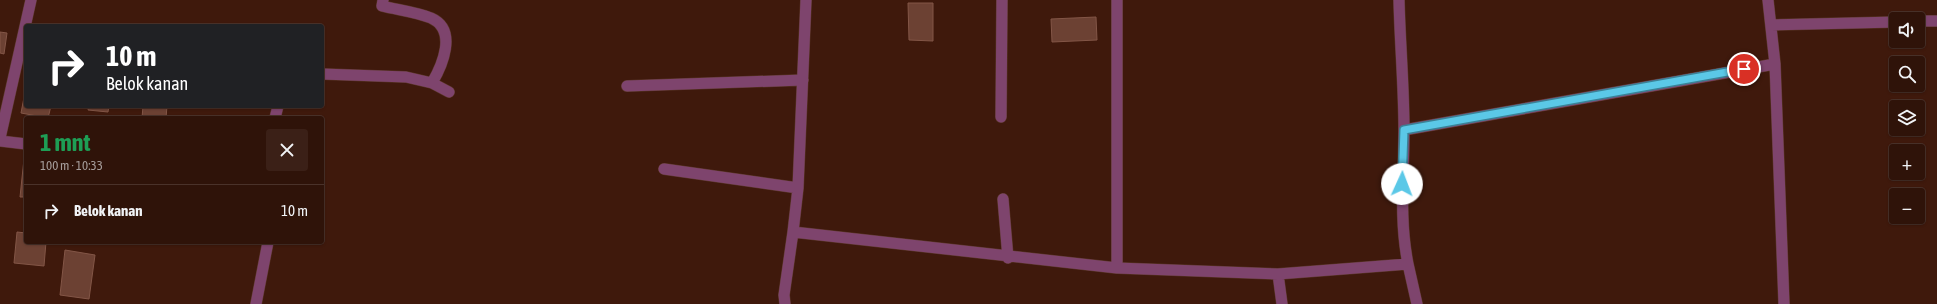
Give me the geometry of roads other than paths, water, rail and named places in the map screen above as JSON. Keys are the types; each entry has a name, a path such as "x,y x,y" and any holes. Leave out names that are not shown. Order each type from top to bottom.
{"street":[{"path":"26,24 31,0"},
{"path":"383,0 382,6 431,18 443,29 446,38 446,52 432,83"},
{"path":"785,304 784,295 798,188 806,0"},
{"path":"1000,117 1002,0"},
{"path":"1117,0 1117,268"},
{"path":"1399,0 1404,130 1402,211 1404,240 1417,304"},
{"path":"1768,0 1772,25 1775,64 1784,304"},
{"path":"1925,21 1937,21"},
{"path":"1772,25 1889,22"},
{"path":"0,138 24,31"},
{"path":"1404,130 1775,64"},
{"path":"324,74 406,76 432,83 450,92"},
{"path":"627,86 803,80"},
{"path":"0,141 24,144"},
{"path":"664,169 798,188"},
{"path":"1003,199 1008,258"},
{"path":"793,232 1008,258 1117,268 1278,274 1408,264"},
{"path":"256,304 268,244"},
{"path":"1278,274 1282,304"}]}
